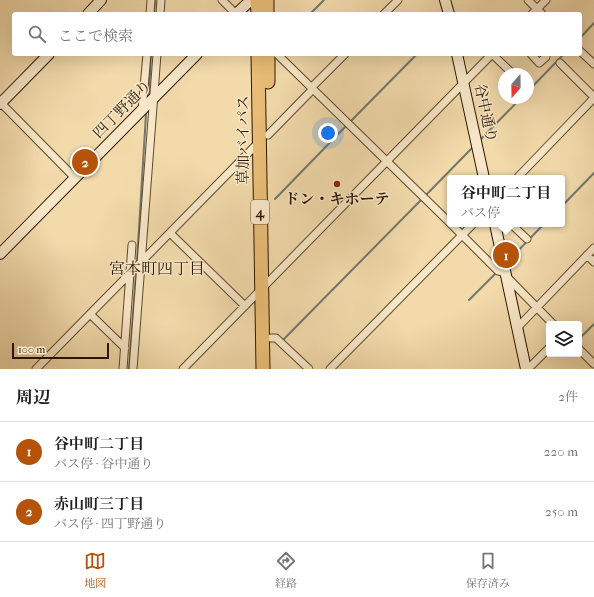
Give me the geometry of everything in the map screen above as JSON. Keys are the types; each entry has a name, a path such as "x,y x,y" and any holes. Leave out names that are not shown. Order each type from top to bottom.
{"highway":[{"path":"257,0 258,12"},
{"path":"267,0 267,12"},
{"name":"草加バイパス","path":"258,56 263,138 265,285 263,369"},
{"name":"草加バイパス","path":"263,138 268,56"},
{"name":"草加バイパス","path":"265,285 271,338 271,369"}],"street":[{"path":"90,12 101,0"},
{"path":"150,12 151,0"},
{"path":"160,12 161,0"},
{"path":"222,0 234,12"},
{"path":"238,12 251,0"},
{"path":"386,12 398,0"},
{"path":"446,0 449,12"},
{"path":"528,0 537,12 546,0"},
{"path":"582,53 594,64"},
{"path":"47,56 0,103 75,178"},
{"path":"142,110 147,56"},
{"path":"133,369 157,56"},
{"name":"四丁野通り","path":"0,254 195,56"},
{"path":"279,56 447,219"},
{"path":"36,369 342,56"},
{"name":"谷中通り","path":"457,56 483,175"},
{"path":"183,369 490,56"},
{"path":"494,56 507,68"},
{"path":"531,56 537,66 546,57"},
{"path":"520,175 594,98 560,63"},
{"path":"455,227 498,271 506,275 550,321"},
{"path":"330,369 470,227"},
{"path":"496,227 527,369"},
{"path":"514,227 526,239"},
{"path":"170,233 245,306"},
{"path":"123,369 132,245"},
{"path":"518,328 536,307 594,248"},
{"path":"587,255 594,262"},
{"path":"90,314 125,348"},
{"path":"271,338 276,338 309,369"},
{"path":"527,369 546,351"},
{"path":"582,352 594,364"}],"waterway":[{"path":"154,12 155,0"},
{"path":"312,12 324,0"},
{"path":"582,36 594,23"},
{"path":"149,94 151,56"},
{"path":"350,122 415,56"},
{"path":"534,85 562,56"},
{"path":"480,140 515,104"},
{"path":"137,261 146,114"},
{"path":"275,199 347,125"},
{"path":"425,196 474,146"},
{"path":"565,203 594,173"},
{"path":"282,341 422,199"},
{"path":"507,262 541,227"},
{"path":"469,300 497,272"},
{"path":"129,369 136,273"},
{"path":"582,336 594,324"}],"place":[{"name":"赤山町三丁目","path":"85,162"},
{"name":"ドン・キホーテ","path":"337,184"},
{"name":"谷中町二丁目","path":"506,255"}],"district":[{"name":"宮本町四丁目","path":"157,268"}]}
